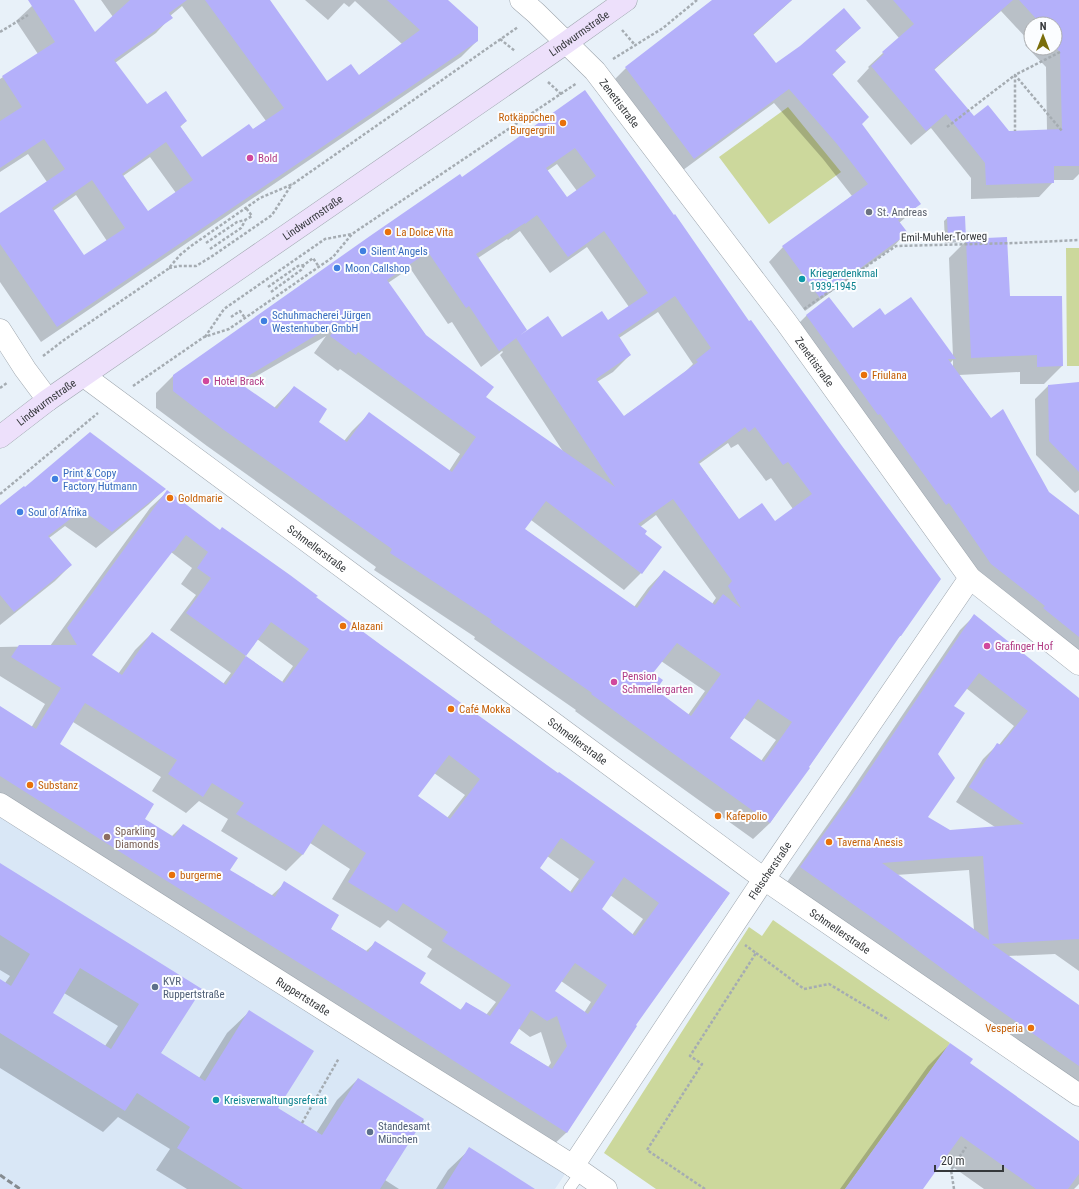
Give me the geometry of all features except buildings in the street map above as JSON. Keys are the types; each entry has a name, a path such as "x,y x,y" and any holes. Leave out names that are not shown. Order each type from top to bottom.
{"main road":[{"name":"Lindwurmstraße","path":"0,437 48,400 626,0"}],"street":[{"name":"Zenettistraße","path":"529,7 595,71 786,322 970,578 1079,664"},
{"path":"0,330 25,369 48,400"},
{"name":"Schmellerstraße","path":"84,376 764,879 1079,1096"},
{"name":"Fleischerstraße","path":"575,1176 764,879 970,578"},
{"name":"Ruppertstraße","path":"0,804 394,1054 575,1176 606,1189"}],"path":[{"path":"0,494 115,399 204,337 229,329 319,267 333,256 352,234 595,71 663,28 697,0"},
{"path":"25,369 64,340 168,269 180,255 191,246 260,198 293,184 529,7"},
{"path":"0,32 28,15"},
{"path":"947,127 1015,75 1052,56"},
{"path":"1015,75 1015,131"},
{"path":"1015,75 1062,131"},
{"path":"168,269 179,266 196,266 211,257 272,215 293,184"},
{"path":"206,243 237,222 252,216 246,208"},
{"path":"210,249 241,228 245,220"},
{"path":"204,337 224,309 325,239 352,234"},
{"name":"Emil-Muhler-Torweg","path":"786,322 896,246 1079,240"},
{"path":"271,292 301,270 304,265 313,258 319,267"},
{"path":"268,288 298,266 304,265"},
{"path":"231,317 240,311 245,318"},
{"path":"740,941 804,988 829,984 889,1020"},
{"path":"705,1189 647,1150 702,1064 690,1056 756,953"},
{"path":"302,1122 339,1058"},
{"path":"954,1189 951,1170 966,1147"}],"shaded area":[{"path":"0,804 567,1171 555,1189 0,1189"}],"green space":[{"path":"788,107 841,172 769,224 719,157"},
{"path":"1066,248 1079,248 1079,366 1067,366"},
{"path":"773,920 950,1043 845,1189 656,1189 604,1153 749,927 762,936"}],"railway":[{"path":"0,1175 20,1189"}],"place":[{"name":"Rotkäppchen Burgergrill","path":"563,123"},
{"name":"Bold","path":"250,158"},
{"name":"St. Andreas","path":"869,212"},
{"name":"La Dolce Vita","path":"388,232"},
{"name":"Silent Angels","path":"363,251"},
{"name":"Moon Callshop","path":"337,268"},
{"name":"Kriegerdenkmal 1939-1945","path":"802,279"},
{"name":"Schuhmacherei Jürgen Westenhuber GmbH","path":"264,321"},
{"name":"Friulana","path":"864,375"},
{"name":"Hotel Brack","path":"206,381"},
{"name":"Print & Copy Factory Hutmann","path":"55,479"},
{"name":"Goldmarie","path":"170,498"},
{"name":"Soul of Afrika","path":"20,512"},
{"name":"Alazani","path":"343,626"},
{"name":"Grafinger Hof","path":"987,646"},
{"name":"Pension Schmellergarten","path":"614,682"},
{"name":"Café Mokka","path":"451,709"},
{"name":"Substanz","path":"30,785"},
{"name":"Kafepolio","path":"718,816"},
{"name":"Sparkling Diamonds","path":"107,837"},
{"name":"Taverna Anesis","path":"829,842"},
{"name":"burgerme","path":"172,875"},
{"name":"KVR Ruppertstraße","path":"155,987"},
{"name":"Vesperia","path":"1031,1028"},
{"name":"Kreisverwaltungsreferat","path":"216,1100"},
{"name":"Standesamt München","path":"370,1132"}]}
